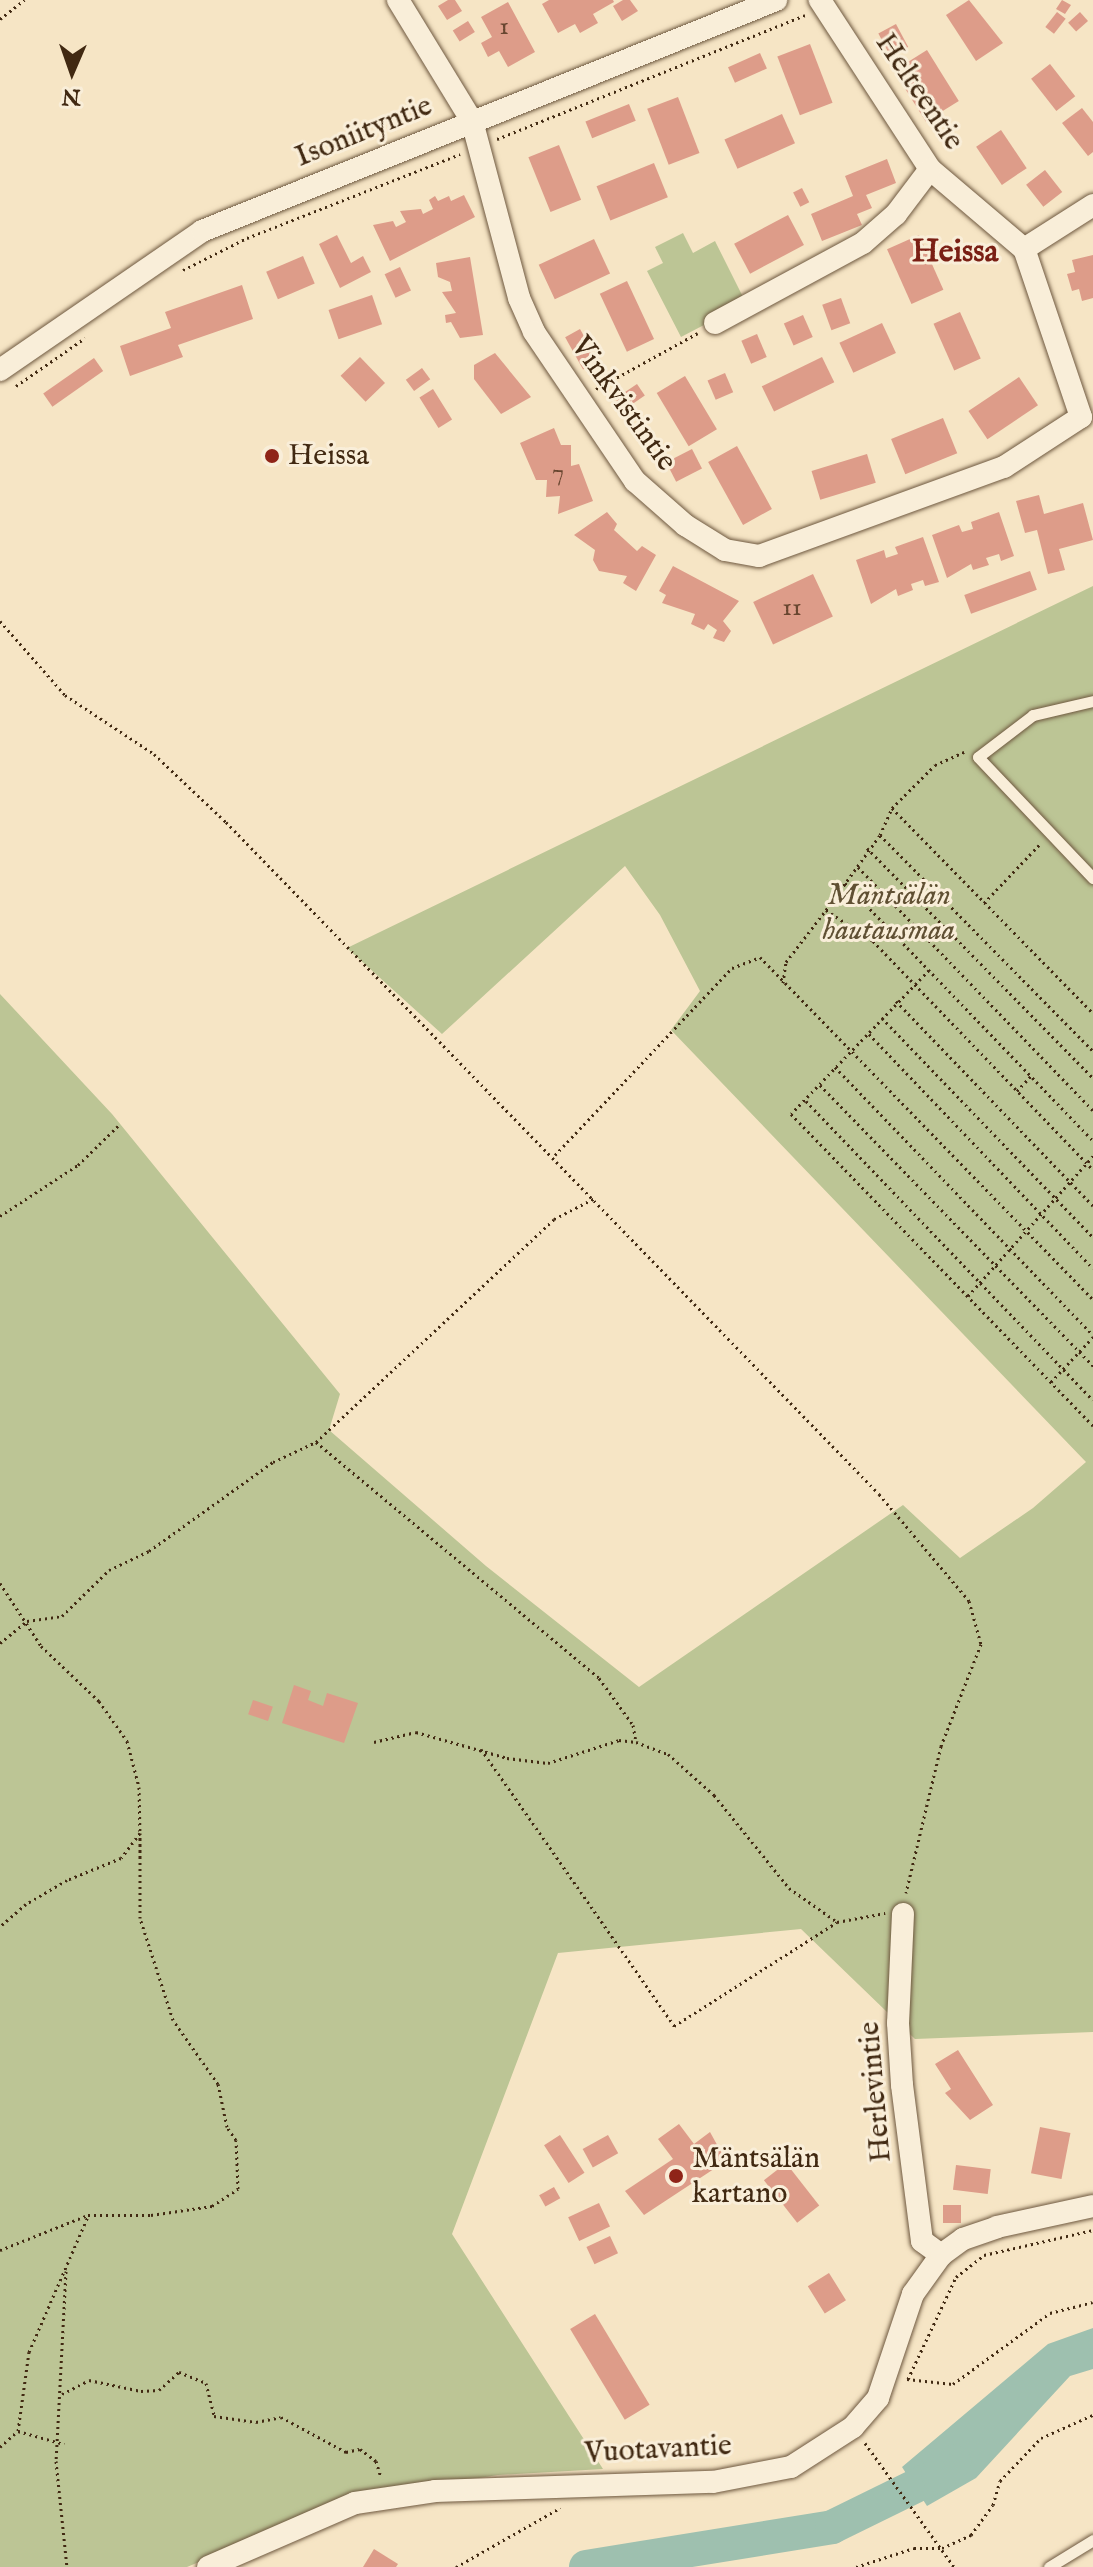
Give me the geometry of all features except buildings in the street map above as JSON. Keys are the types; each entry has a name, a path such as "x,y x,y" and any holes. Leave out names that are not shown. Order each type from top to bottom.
{"street":[{"name":"Vinkvistintie","path":"398,0 472,121 519,298 578,398 635,481 685,525 725,550 759,556 1004,467 1081,417 1024,249"},
{"name":"Isoniityntie","path":"6,379 202,231 776,0"},
{"name":"Helteentie","path":"823,3 930,169 1024,249"},
{"path":"715,323 863,243 896,214 930,169"},
{"path":"1024,249 1093,205"},
{"name":"Herlevintie","path":"903,1914 898,2023 902,2085 922,2241 941,2255"},
{"name":"Vuotavantie","path":"208,2567 355,2503 435,2491 713,2482 791,2467 853,2427 878,2398 913,2294 941,2255 963,2239 997,2227 1093,2206"}],"lane":[{"path":"1093,701 1033,715 978,757 1093,878"},
{"path":"1049,2567 1093,2540"}],"path":[{"path":"0,19 24,0"},
{"path":"169,278 247,238 823,3"},
{"path":"578,398 715,323"},
{"path":"6,379 96,330"},
{"path":"0,621 65,695 154,754 226,822 555,1155 756,1372 879,1494 969,1601 981,1644 941,1746 912,1855 903,1914 878,1913 837,1922 674,2026 481,1749"},
{"path":"783,983 786,962 858,867 867,848 880,835 892,808 935,765 966,751 978,757"},
{"path":"892,808 1093,1013"},
{"path":"984,903 1050,833"},
{"path":"880,835 1093,1051"},
{"path":"867,848 1093,1078"},
{"path":"858,867 1093,1110"},
{"path":"845,883 1093,1141"},
{"path":"826,910 873,941 1093,1170"},
{"path":"555,1155 732,968 760,957 783,983 852,1047 1093,1299"},
{"path":"929,970 895,1001 791,1114 1093,1426"},
{"path":"895,1001 1093,1206"},
{"path":"881,1018 1093,1237"},
{"path":"868,1033 1093,1268"},
{"path":"835,1067 1093,1336 1051,1382"},
{"path":"1017,1091 1031,1076"},
{"path":"819,1085 1093,1366"},
{"path":"806,1101 1093,1400"},
{"path":"0,1216 78,1165 120,1124"},
{"path":"968,1296 1093,1156"},
{"path":"0,1643 27,1621 62,1616 109,1570 149,1551 273,1462 316,1442 554,1219 595,1198"},
{"path":"316,1442 599,1678 633,1725 636,1742"},
{"path":"0,1583 41,1646 99,1701 127,1741 139,1787 140,1918 173,2020 218,2084 227,2127 236,2140 238,2189 212,2206 151,2215 88,2215 0,2250"},
{"path":"374,1742 416,1732 548,1763 619,1740 636,1742 668,1754 691,1775 789,1888 837,1922"},
{"path":"0,1927 26,1904 67,1880 121,1858 140,1833"},
{"path":"0,2447 18,2431 29,2352 88,2215"},
{"path":"901,2392 956,2277 984,2255 1093,2230"},
{"path":"66,2271 58,2442 67,2567"},
{"path":"907,2379 953,2384 1050,2313 1093,2302"},
{"path":"62,2394 89,2380 141,2391 159,2390 179,2372 206,2383 214,2416 256,2422 281,2417 346,2452 360,2449 376,2461 389,2498"},
{"path":"856,2567 914,2548 942,2548 971,2535 993,2505 1000,2481 1041,2438 1093,2415"},
{"path":"18,2431 64,2444"},
{"path":"863,2441 954,2567"},
{"path":"456,2567 567,2506"}],"green space":[{"path":"683,233 693,253 715,241 746,303 681,337 647,271 663,263 655,247"},
{"name":"Mäntsälän hautausmaa","path":"1093,586 1093,2032 915,2039 801,1929 558,1953 452,2234 603,2469 498,2475 352,2498 187,2567 0,2567 0,994 112,1114 340,1394 329,1430 486,1566 639,1687 903,1505 960,1558 1033,1508 1086,1462 671,1030 700,991 660,915 625,866 442,1034 347,948"}],"shaded area":[{"path":"1093,2328 1093,2369 1070,2376 976,2478 927,2506 902,2467 1048,2344"}],"waterway":[{"path":"586,2567 832,2527 938,2475 954,2462"}],"place":[{"name":"Heissa","path":"272,456"},
{"name":"Mäntsälän kartano","path":"676,2176"}],"district":[{"name":"Heissa","path":"955,253"}]}
